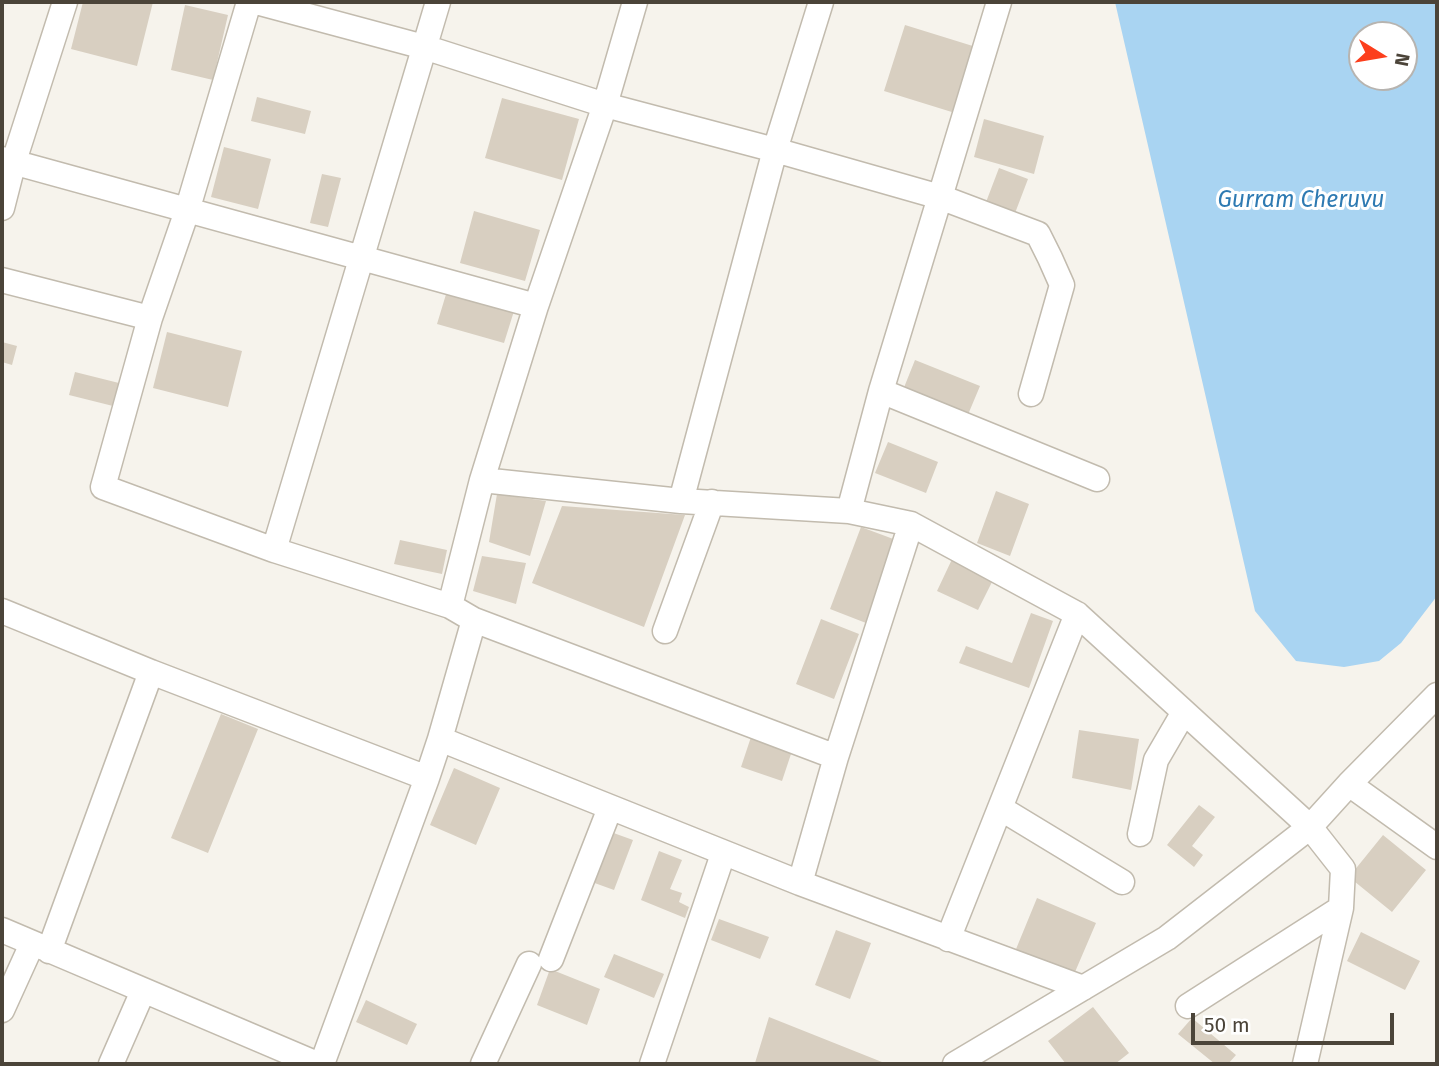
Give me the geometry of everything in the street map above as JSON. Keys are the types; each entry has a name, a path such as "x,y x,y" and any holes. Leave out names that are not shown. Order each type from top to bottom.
{"street":[{"path":"2,208 8,160 65,2"},
{"path":"249,2 187,211 150,318 103,487 274,550 450,606 474,620 836,757"},
{"path":"256,2 424,47 605,105 940,197 1038,234 1062,285 1031,394"},
{"path":"274,550 438,2"},
{"path":"450,606 482,481 537,306 605,105 635,2"},
{"path":"681,501 775,150 821,2"},
{"path":"849,511 881,391 999,2"},
{"path":"8,160 537,306"},
{"path":"2,280 150,318"},
{"path":"881,391 1097,479"},
{"path":"482,481 681,501 849,511 911,524 1077,614 1310,827 1343,869 1341,908 1305,1064"},
{"path":"665,631 712,502"},
{"path":"800,883 836,757 911,524"},
{"path":"2,611 427,778"},
{"path":"948,939 1077,614"},
{"path":"2,930 320,1064 427,778 474,620"},
{"path":"2,1010 41,947 151,671"},
{"path":"955,1064 1167,938 1310,827 1437,695"},
{"path":"1140,834 1156,760 1184,712"},
{"path":"440,739 723,854 1083,988"},
{"path":"1349,784 1437,847"},
{"path":"483,1064 540,961 610,808"},
{"path":"1000,808 1122,882"},
{"path":"652,1064 723,854"},
{"path":"1188,1006 1341,908"},
{"path":"111,1064 144,991"}],"water":[{"name":"Gurram Cheruvu","path":"1115,2 1437,2 1437,596 1401,643 1379,661 1344,667 1296,661 1255,611"}],"building":[{"path":"83,2 153,2 137,66 71,49"},
{"path":"185,5 228,15 213,80 171,70"},
{"path":"905,25 976,47 955,113 884,91"},
{"path":"257,97 311,111 305,134 251,121"},
{"path":"502,98 579,119 562,180 485,158"},
{"path":"984,119 1044,136 1034,174 974,157"},
{"path":"224,147 271,159 258,209 211,197"},
{"path":"999,168 1028,179 1012,221 983,210"},
{"path":"322,174 341,178 328,227 310,223"},
{"path":"474,211 540,230 525,281 460,263"},
{"path":"447,291 514,311 504,343 437,324"},
{"path":"167,332 242,351 228,407 153,388"},
{"path":"2,342 17,346 12,365 2,362"},
{"path":"915,360 980,386 967,417 903,390"},
{"path":"75,372 123,384 117,407 69,395"},
{"path":"888,442 938,462 926,493 875,473"},
{"path":"996,491 1029,504 1010,556 977,543"},
{"path":"497,494 546,501 530,556 489,542"},
{"path":"562,506 685,515 644,627 532,583"},
{"path":"861,527 896,540 866,623 830,609"},
{"path":"400,540 447,550 442,574 394,564"},
{"path":"954,555 993,580 978,610 937,591"},
{"path":"482,556 526,563 516,604 473,591"},
{"path":"1031,613 1053,621 1029,688 959,663 966,646 1012,663"},
{"path":"821,619 859,634 834,699 796,684"},
{"path":"221,714 258,729 208,853 171,838"},
{"path":"1079,730 1139,739 1131,790 1072,778"},
{"path":"751,737 792,751 782,781 741,767"},
{"path":"454,768 500,788 476,845 430,825"},
{"path":"1199,805 1215,817 1192,846 1203,855 1194,867 1167,845"},
{"path":"608,831 633,840 614,890 589,881"},
{"path":"1383,835 1426,870 1392,912 1349,877"},
{"path":"659,851 682,860 670,889 682,893 679,902 689,907 685,918 641,900"},
{"path":"1037,898 1096,923 1072,979 1014,954"},
{"path":"719,919 769,937 760,959 711,940"},
{"path":"836,930 871,943 850,999 815,985"},
{"path":"1361,932 1420,961 1405,990 1347,961"},
{"path":"614,954 664,974 654,998 604,977"},
{"path":"550,969 600,989 587,1025 537,1005"},
{"path":"366,1000 417,1024 407,1045 356,1022"},
{"path":"1093,1007 1129,1053 1115,1064 1066,1064 1048,1041"},
{"path":"769,1017 887,1064 755,1063"},
{"path":"1192,1018 1236,1055 1228,1064 1215,1064 1178,1034"}]}
